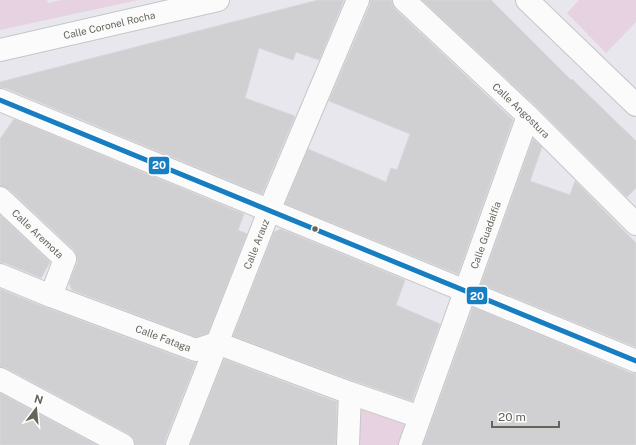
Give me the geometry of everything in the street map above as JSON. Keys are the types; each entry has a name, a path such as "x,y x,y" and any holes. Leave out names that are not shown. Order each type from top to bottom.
{"street":[{"name":"Calle Coronel Rocha","path":"0,50 218,0"},
{"name":"Calle Arauz","path":"176,445 270,211 358,0"},
{"name":"Calle Angostura","path":"404,0 528,116 636,224"},
{"path":"527,0 636,105"},
{"path":"0,100 636,361"},
{"name":"Calle Guadalfía","path":"410,445 528,116"},
{"name":"Calle Aremota","path":"0,198 64,259 51,296"},
{"name":"Calle Fataga","path":"0,275 51,296 196,350 217,343"},
{"path":"217,343 350,393 420,417"},
{"path":"0,379 123,445"},
{"path":"348,445 350,393"}],"shaded area":[{"path":"0,0 47,0 48,3 61,0 138,0 0,30"},
{"path":"579,0 636,0 636,22 606,53 567,13"},
{"path":"361,408 409,424 402,445 358,445"}],"building":[{"path":"318,0 344,0 319,60 296,52 293,60 259,48 245,98 295,116 262,194 5,88 0,88 0,82"},
{"path":"370,0 392,0 392,4 395,9 513,120 458,274 285,204 308,149 386,182 391,168 397,170 410,134 329,101 370,5"},
{"path":"422,0 491,0 571,80 572,79 636,141 636,188 627,197 537,107"},
{"path":"14,119 244,214 238,230 247,234 208,333 196,337 72,290 69,283 77,263 77,257 74,250 9,189 0,186 0,139"},
{"path":"533,139 542,147 530,181 570,195 575,181 636,243 636,347 481,284"},
{"path":"0,215 50,262 41,278 5,263 0,263"},
{"path":"281,229 405,280 396,305 440,324 412,401 233,336 274,232"},
{"path":"0,289 47,308 192,362 196,362 165,440 165,445 135,445 134,439 129,434 6,368 0,367"},
{"path":"473,307 631,373 636,373 636,445 423,445"},
{"path":"224,359 337,402 336,445 190,445"},
{"path":"0,393 97,445 0,445"}],"transit line":[{"name":"20","path":"0,100 636,361"}]}
